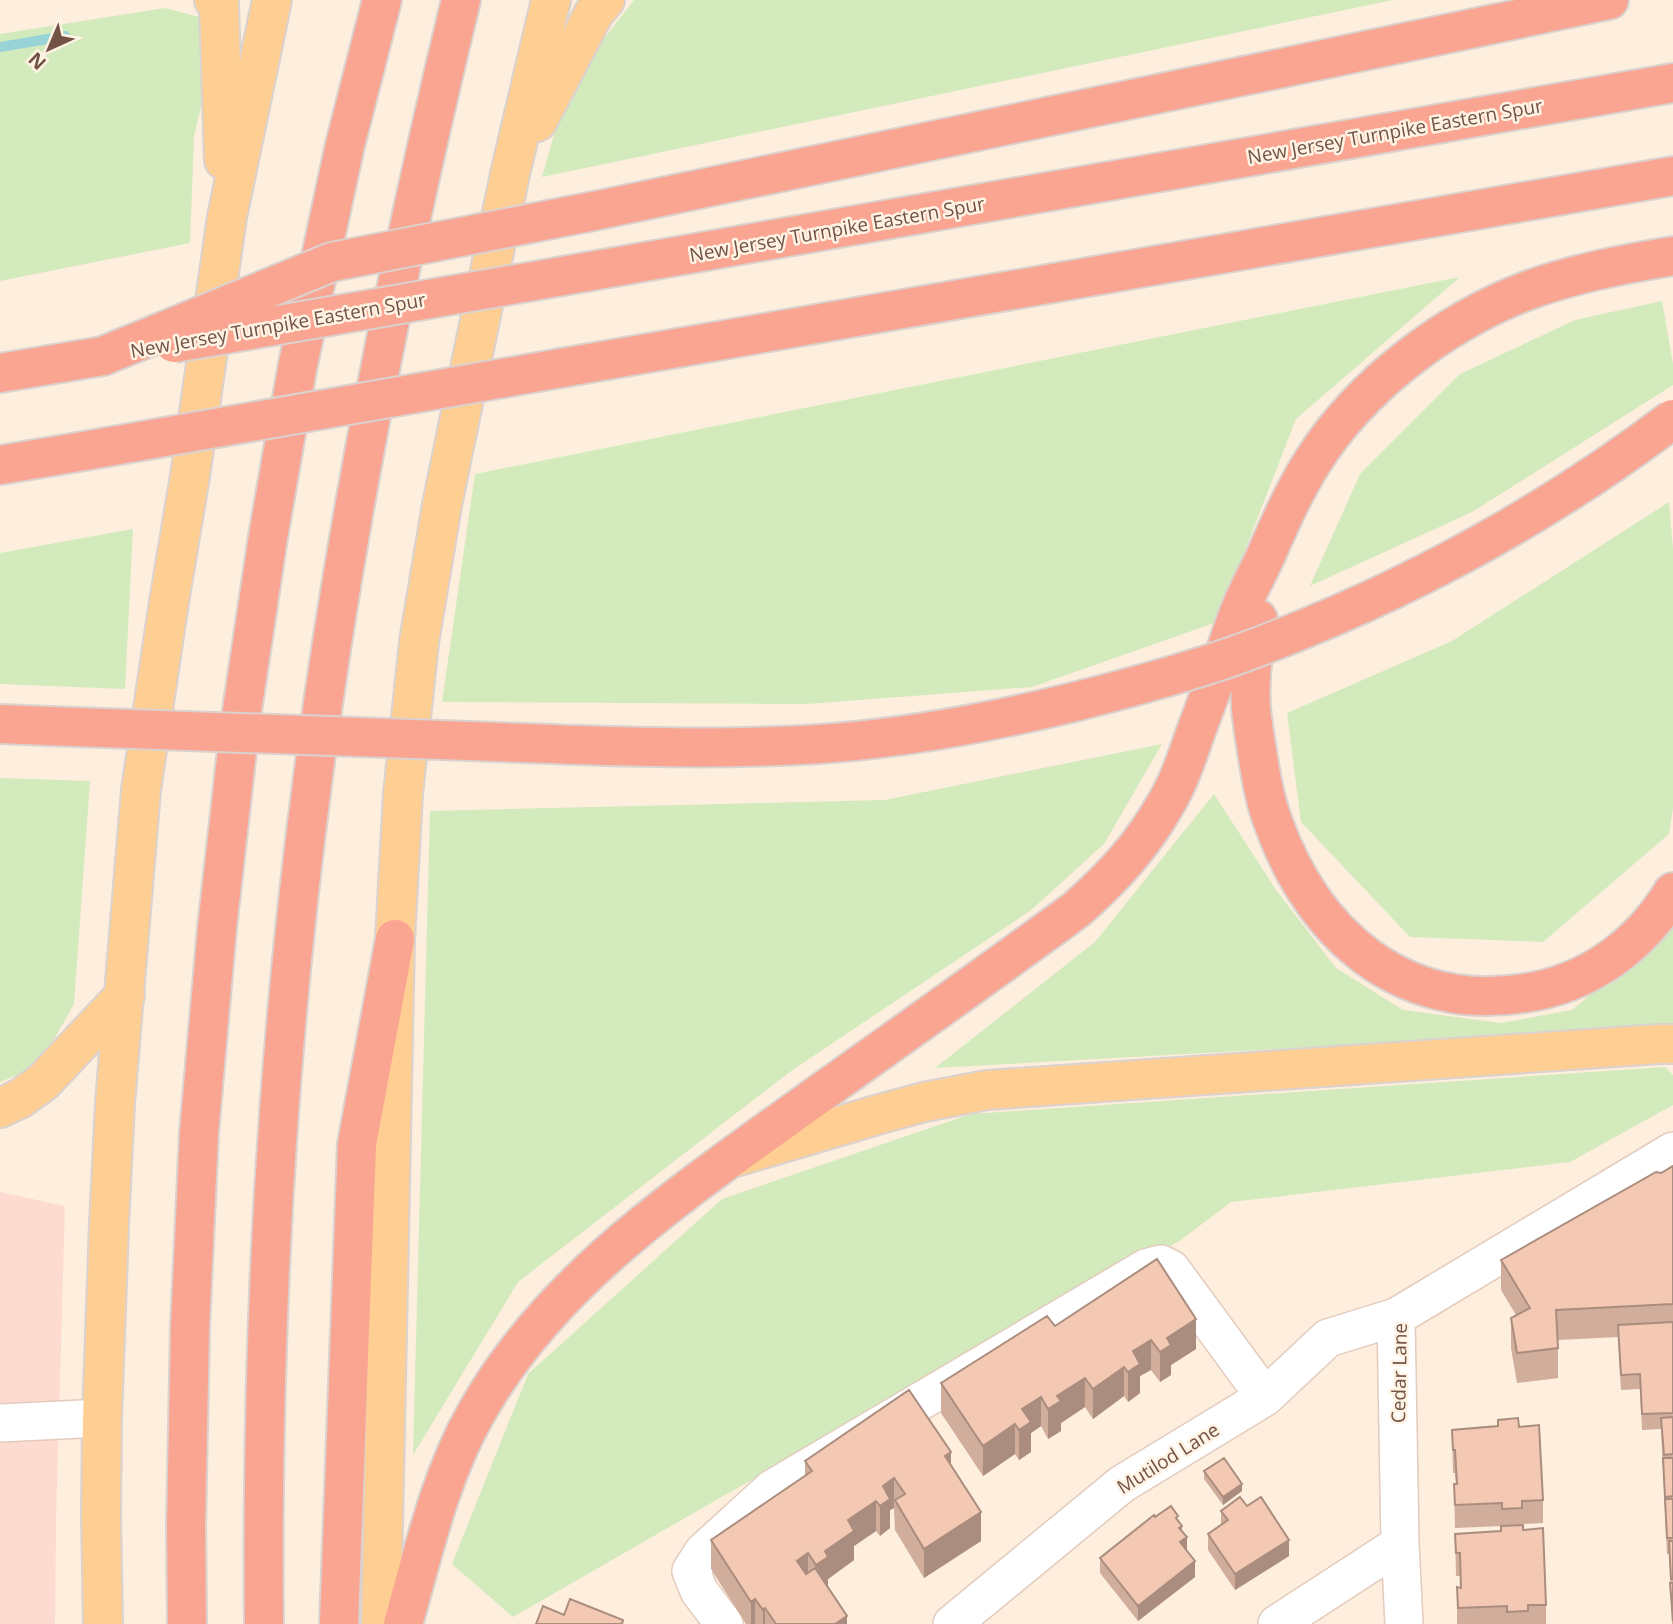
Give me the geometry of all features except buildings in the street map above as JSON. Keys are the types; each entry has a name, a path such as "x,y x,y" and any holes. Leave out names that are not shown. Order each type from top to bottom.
{"highway":[{"path":"187,1624 190,1327 199,1133 217,928 240,724 268,537 298,364 345,145 382,0"},
{"path":"264,1624 264,1420 269,1280 286,1029 313,778 357,487 433,114 461,0"},
{"path":"103,355 331,262 594,211 1604,1"},
{"name":"New Jersey Turnpike Eastern Spur","path":"0,373 1673,83"},
{"path":"0,465 1673,176"},
{"path":"403,1624 439,1499 475,1414 511,1358 578,1281 730,1158 1049,930 1104,885 1128,859 1167,803 1181,774 1241,607 1280,522 1314,458 1364,399 1425,346 1456,325 1528,290 1609,267 1673,256"},
{"path":"0,724 526,743 734,746 821,744 890,737 970,724 1078,701 1229,657 1298,632 1363,604 1430,573 1498,535 1576,488 1673,419"},
{"path":"1265,557 1251,663 1251,708 1261,775 1273,821 1296,874 1326,919 1348,942 1372,961 1406,980 1455,994 1502,997 1536,992 1586,975 1615,957 1660,911 1673,892"},
{"path":"339,1624 356,1144 394,939"}],"main road":[{"path":"215,0 219,4 227,217"},
{"path":"103,1624 101,1515 104,1334 115,1103 141,790 227,217 272,0"},
{"path":"381,1624 394,939 403,794 419,642 442,505 510,174 551,0"},
{"path":"510,174 594,13 605,0"},
{"path":"0,1108 21,1098 43,1082 125,995"},
{"path":"730,1158 924,1102 987,1090 1673,1044"}],"street":[{"name":"Cedar Lane","path":"1404,1624 1396,1317 1673,1151"},
{"path":"724,1624 699,1591 691,1571 703,1552 772,1489 1146,1268 1161,1264 1171,1269 1265,1397"},
{"name":"Mutilod Lane","path":"952,1624 1122,1484 1265,1397 1328,1338 1396,1317"},
{"path":"0,1423 102,1418"},
{"path":"1277,1624 1400,1544"}],"shaded area":[{"path":"0,1192 65,1206 55,1624 0,1624"}],"green space":[{"path":"634,0 1393,0 542,177 568,85"},
{"path":"165,8 203,18 209,74 194,136 190,243 0,281 0,34"},
{"path":"1460,277 1296,419 1217,622 1032,687 806,704 442,702 475,474"},
{"path":"1662,301 1673,364 1673,385 1472,512 1310,586 1360,474 1460,374 1575,320"},
{"path":"1669,502 1673,549 1673,808 1669,834 1543,942 1410,937 1301,822 1287,713 1452,641"},
{"path":"133,529 125,689 0,684 0,553"},
{"path":"1162,744 1104,844 1030,911 791,1071 518,1282 413,1455 430,811 885,800"},
{"path":"0,778 90,781 74,1004 39,1066 0,1082"},
{"path":"1214,794 1276,890 1336,968 1403,1010 1501,1023 1572,1010 1673,927 1673,1024 1597,1036 1314,1047 935,1068 1095,942"},
{"path":"1665,1067 1673,1075 1673,1105 1570,1162 1231,1202 1181,1240 513,1617 452,1564 528,1374 722,1199 971,1114"}],"waterway":[{"path":"0,47 65,36"}]}
